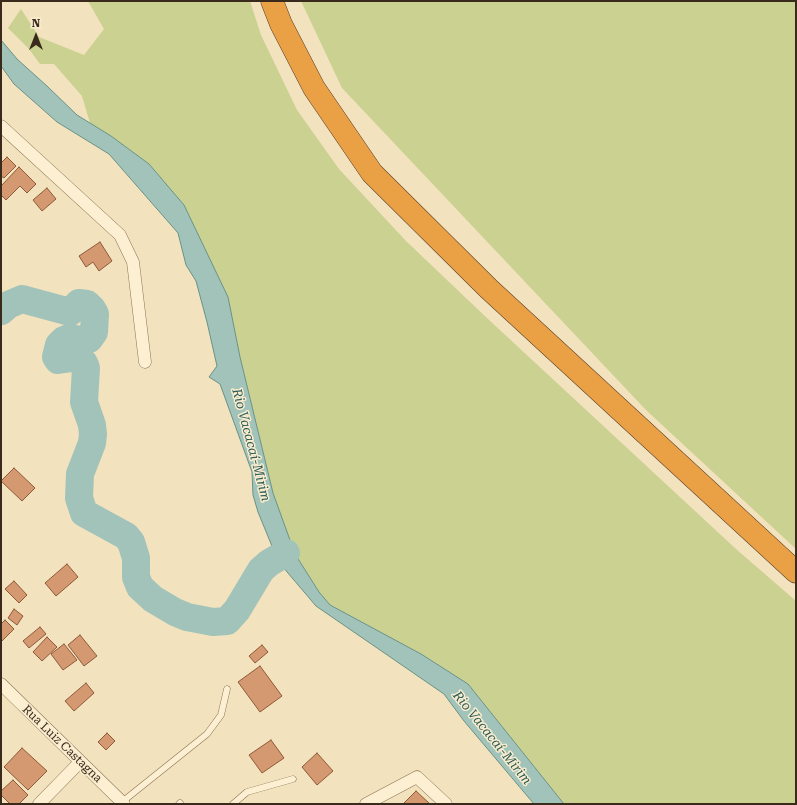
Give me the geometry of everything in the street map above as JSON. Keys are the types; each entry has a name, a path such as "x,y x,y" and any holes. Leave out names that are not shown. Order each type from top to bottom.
{"highway":[{"path":"272,1 281,24 314,88 372,173 489,289 796,572"}],"street":[{"path":"1,126 120,235 133,262 145,362"},
{"name":"Rua Luiz Castagna","path":"1,684 123,803"},
{"path":"39,804 80,762"},
{"path":"366,804 417,777 446,804"}],"lane":[{"path":"123,803 207,734 221,715 227,689"},
{"path":"233,804 246,792 293,779"}],"green space":[{"path":"88,1 250,1 261,35 297,110 339,169 406,241 488,319 736,549 796,601 796,804 564,804 468,684 421,654 330,605 319,592 295,554 273,493 240,357 228,297 184,205 149,164 111,136 90,123 82,96 54,64 40,64 29,49 8,28 21,9 39,37 84,55 104,29"},
{"path":"301,1 796,1 796,549 646,410 342,88"}],"water":[{"name":"Rio Vacacaí-Mirim","path":"1,40 17,59 77,115 111,136 149,164 184,205 228,297 240,357 273,493 295,554 319,592 330,605 421,654 468,684 564,804 534,804 464,721 444,694 316,606 282,566 271,566 274,551 258,512 253,495 252,472 220,384 209,377 217,366 196,281 186,265 178,233 109,154 57,122 14,84 1,66"}],"building":[{"path":"7,157 16,166 4,178 1,176 1,163"},
{"path":"19,167 36,184 27,193 20,186 6,200 1,195 1,186"},
{"path":"47,188 56,199 42,211 33,200"},
{"path":"100,242 112,261 99,271 93,262 86,267 79,256"},
{"path":"14,468 35,488 22,501 1,481"},
{"path":"67,564 78,577 56,596 45,583"},
{"path":"14,581 27,595 19,603 5,589"},
{"path":"14,609 23,616 17,625 8,618"},
{"path":"5,620 14,629 1,642 1,624"},
{"path":"40,627 46,634 29,648 23,641"},
{"path":"80,635 97,656 84,666 68,645"},
{"path":"47,637 57,647 42,661 33,652"},
{"path":"64,644 77,660 63,670 51,654"},
{"path":"262,645 268,652 255,663 249,656"},
{"path":"260,666 282,696 260,712 238,682"},
{"path":"86,683 94,693 74,711 65,701"},
{"path":"107,733 115,741 106,750 98,742"},
{"path":"271,740 284,758 262,773 249,755"},
{"path":"22,748 47,771 28,790 4,767"},
{"path":"317,753 333,771 317,785 302,767"},
{"path":"13,780 28,795 19,804 10,804 1,795 1,791"},
{"path":"416,791 430,804 403,804"}],"waterway":[{"path":"1,311 8,305 22,299 70,312 79,303 87,304 95,314 94,332 89,339 83,340 69,338 64,340 59,345 56,357 58,360 72,358 79,360 84,363 86,368 84,402 92,425 93,434 92,443 80,474 79,498 84,513 126,536 131,542 136,558 136,577 140,587 153,599 187,617 213,622 227,621 237,610 261,570 269,563 286,553"}]}
